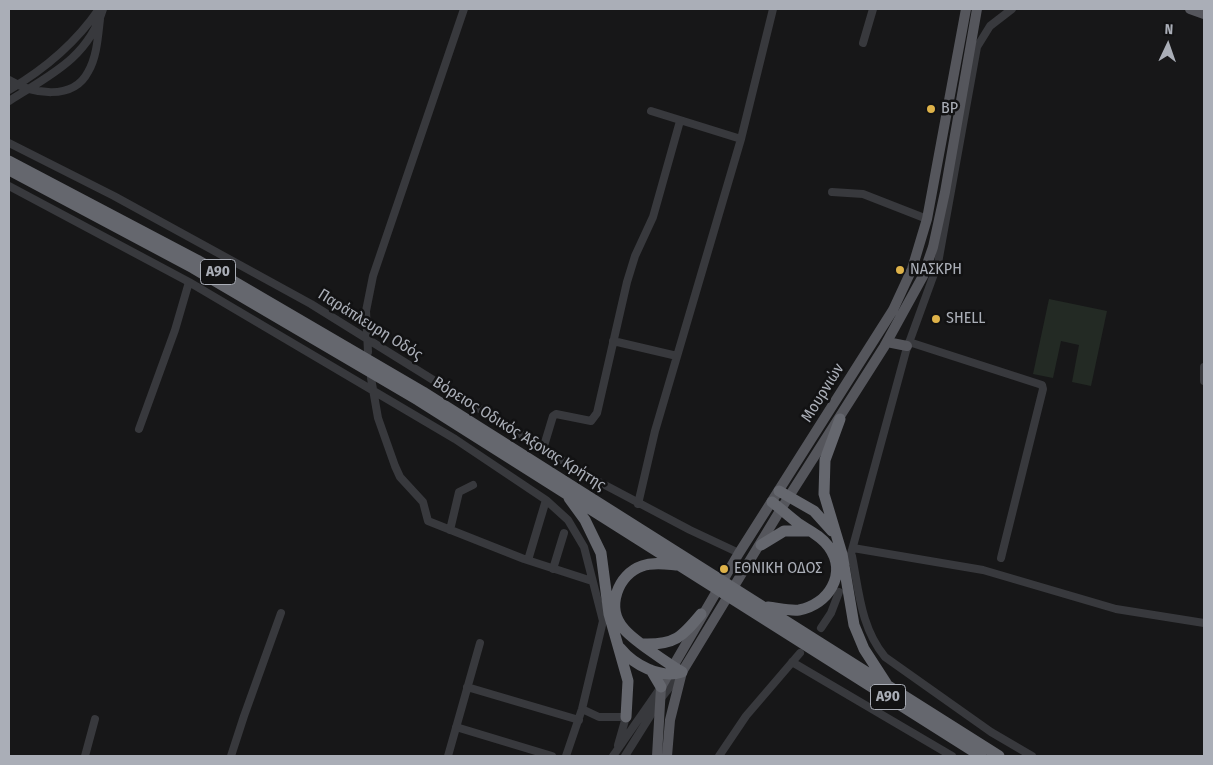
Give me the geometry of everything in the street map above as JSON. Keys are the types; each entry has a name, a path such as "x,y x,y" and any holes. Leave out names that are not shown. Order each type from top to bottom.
{"highway":[{"name":"Βόρειος Οδικός Άξονας Κρήτης","path":"9,160 197,260 423,392 981,756"},
{"name":"Βόρειος Οδικός Άξονας Κρήτης","path":"9,170 193,268 293,325 418,400 681,566 702,573"},
{"path":"840,419 827,450 823,471 824,494 842,554 854,625 864,649 889,686"},
{"path":"563,491 595,537 604,571 609,614 628,681 626,717"},
{"path":"784,494 814,512 830,527 837,539"},
{"path":"763,606 796,610 815,605 828,594 836,576 835,559 828,546 777,506"},
{"path":"761,544 784,531 811,531"},
{"path":"674,671 623,628 617,617 616,601 618,587 626,576 642,566 656,564 681,566"},
{"name":"Βόρειος Οδικός Άξονας Κρήτης","path":"749,603 763,606 999,756"},
{"path":"644,644 662,644 677,639 701,614"},
{"path":"618,644 629,657 651,670 674,671"},
{"path":"651,670 661,692"}],"main road":[{"name":"Μουρνιών","path":"784,494 893,310 912,269 927,219 966,9"},
{"path":"657,756 661,692 761,544 784,494 840,419 914,295 932,247 945,192 977,9"},
{"path":"1190,9 1204,14"},
{"path":"887,342 908,344"},
{"path":"667,756 674,671 701,614 738,553 777,506"}],"street":[{"path":"9,90 52,62 73,43 99,9"},
{"path":"9,101 57,71 82,50 104,9"},
{"path":"368,352 366,311 373,276 464,9"},
{"path":"638,504 677,356 741,139 773,9"},
{"path":"863,43 873,9"},
{"path":"1012,9 990,26 977,47 938,264 908,344 851,555 867,627 872,640 885,657 991,732 1032,756"},
{"path":"9,80 17,85 50,93 70,89 82,80 91,68 100,19"},
{"path":"650,111 741,139"},
{"path":"543,449 553,416 556,414 586,421 594,418 600,404 630,269 653,217 680,121"},
{"name":"Παράπλευρη Οδός","path":"9,143 114,196 294,294 543,449 638,504 738,553"},
{"path":"9,186 189,282 372,390 454,439 546,500 568,520 580,536 588,560 592,581 603,616 603,627 579,720 566,756"},
{"path":"832,192 864,194 927,219"},
{"path":"139,429 175,330 189,282"},
{"path":"613,341 677,356"},
{"path":"908,344 1042,385 1043,389 1001,558"},
{"path":"1204,367 1204,381"},
{"path":"371,378 378,418 400,477 420,499 426,519 528,560 592,581"},
{"path":"450,530 459,492 473,485"},
{"path":"528,560 546,500"},
{"path":"553,568 564,533"},
{"path":"851,555 983,570 1116,609 1204,622"},
{"path":"821,628 831,613 838,592"},
{"path":"231,756 281,613"},
{"path":"448,756 480,643"},
{"path":"719,756 746,716 800,653"},
{"path":"792,662 952,756"},
{"path":"467,687 579,720"},
{"path":"615,754 661,692"},
{"path":"625,756 661,692"},
{"path":"582,709 599,717 626,717 615,754"},
{"path":"85,756 95,719"},
{"path":"456,727 552,756"}],"shaded area":[{"path":"1049,299 1107,311 1091,386 1072,382 1079,345 1061,341 1053,378 1033,374"}],"place":[{"name":"BP","path":"931,109"},
{"name":"ΝΑΣΚΡΗ","path":"900,270"},
{"name":"SHELL","path":"936,319"},
{"name":"ΕΘΝΙΚΗ ΟΔΟΣ","path":"724,569"}]}
